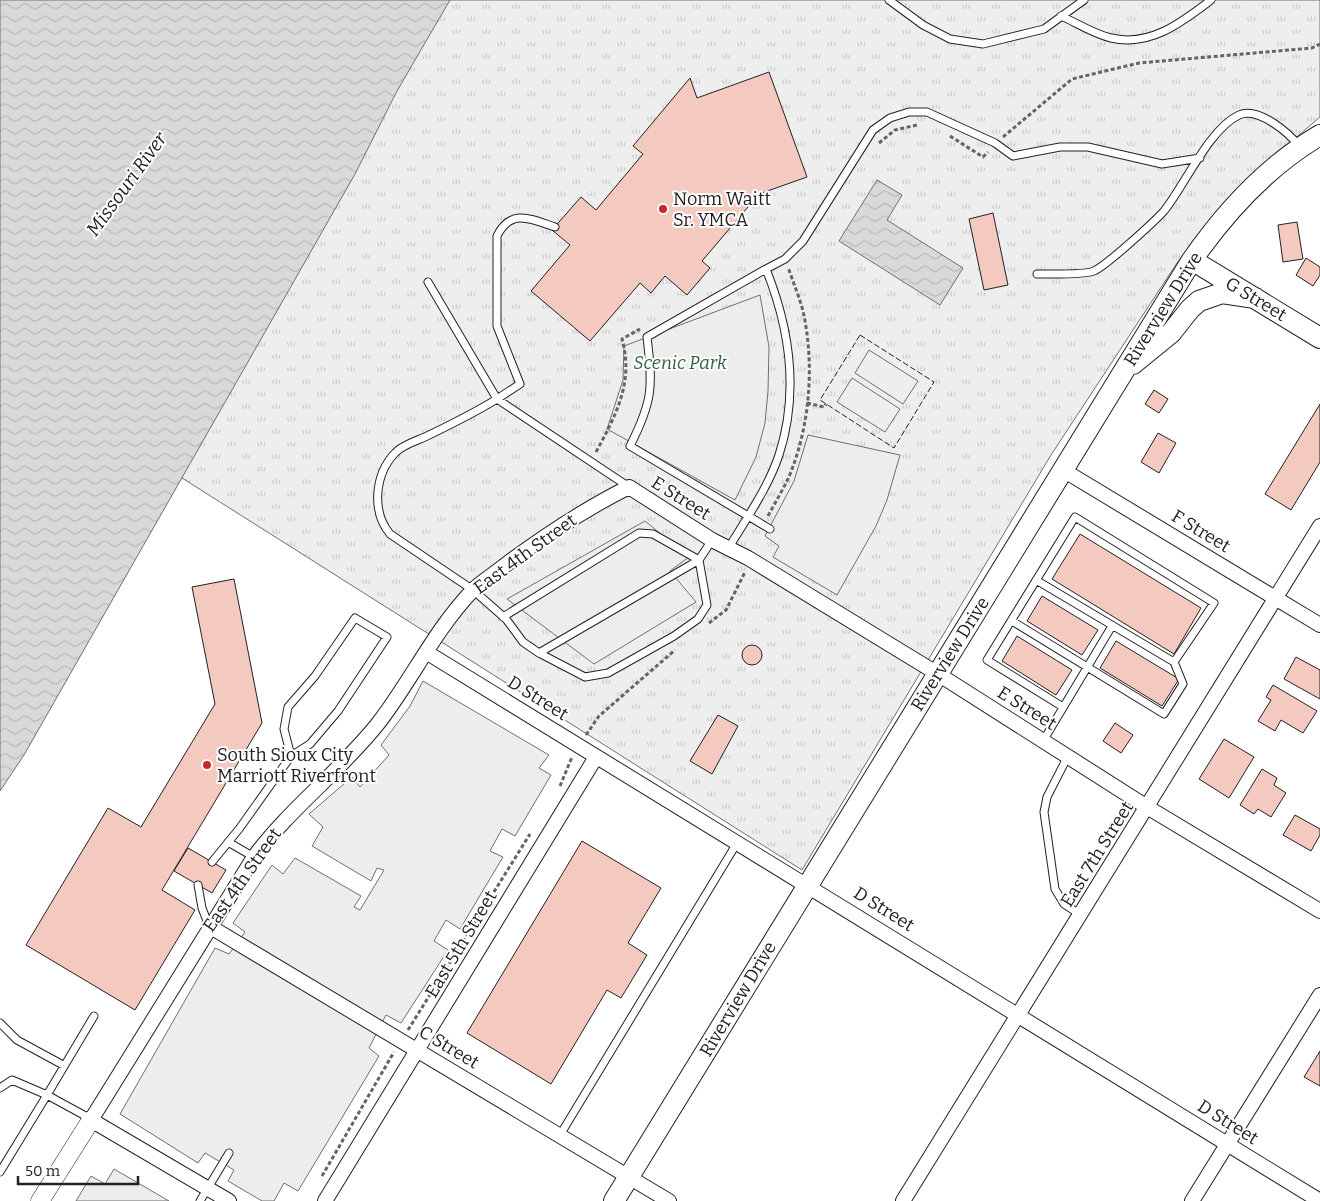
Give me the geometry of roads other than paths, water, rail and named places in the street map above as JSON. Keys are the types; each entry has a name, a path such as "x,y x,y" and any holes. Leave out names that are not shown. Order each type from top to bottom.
{"main road":[{"name":"Riverview Drive","path":"614,1201 1192,260 1248,191 1300,147 1320,135"},
{"name":"G Street","path":"1192,260 1320,338"},
{"path":"1124,371 1171,332 1199,301 1222,293 1255,298"}],"street":[{"name":"F Street","path":"1063,470 1320,624"},
{"name":"E Street","path":"629,487 712,540 748,558 938,674 1147,807 1320,911"},
{"name":"East 4th Street","path":"40,1201 209,926 274,830 347,759 380,721 426,652 473,590 536,543 592,506 629,487"},
{"name":"East 7th Street","path":"903,1201 1020,1015 1320,526"},
{"name":"D Street","path":"426,652 736,843 807,884 1320,1201"},
{"name":"East 5th Street","path":"325,1201 419,1051 596,757"},
{"name":"C Street","path":"209,926 669,1201"},
{"path":"1192,1201 1320,995"},
{"path":"91,1120 229,1201"}],"lane":[{"path":"889,0 923,25 950,39 983,44 1044,29 1084,0"},
{"path":"1061,16 1108,37 1123,40 1146,38 1179,24 1210,0"},
{"path":"770,529 630,446 642,423 651,394 647,337 785,260 803,241 873,130 890,118 909,112 927,112 995,143 1013,156 1060,147 1088,147 1162,164 1200,158"},
{"path":"1037,274 1094,271 1163,211 1221,128 1240,114 1260,116 1274,123 1292,137 1300,147"},
{"path":"555,227 528,218 518,218 506,223 497,236 497,326 520,384 471,414 396,451 385,467 377,496 378,512 382,524 390,534 473,590 503,617 523,642 539,653 585,677 608,673 674,636 698,619 707,605 699,560"},
{"path":"728,548 763,490 778,456 788,415 790,383 787,343 779,302 766,269"},
{"path":"428,282 497,398 629,487"},
{"path":"1063,707 988,660 1075,517 1214,602 1174,662"},
{"path":"503,617 639,533 653,534 699,560"},
{"name":"E Street","path":"699,560 712,540"},
{"path":"539,653 699,560"},
{"path":"1012,620 1164,714 1183,684 1174,662 1036,580"},
{"path":"212,862 291,756 310,744 332,718 387,637 355,618 315,676 288,706 284,729 291,756"},
{"path":"1043,740 1112,626"},
{"path":"1068,756 1047,797 1044,812 1055,890 1064,904 1081,916"},
{"path":"228,842 254,857"},
{"path":"560,1135 736,843"},
{"path":"198,885 202,908 209,926"},
{"path":"0,1172 94,1016"},
{"path":"0,1023 17,1040 63,1065"},
{"path":"0,1080 12,1080 47,1095 91,1120"},
{"path":"0,1088 12,1080"},
{"path":"200,1201 228,1153"}],"water":[{"name":"Missouri River","path":"0,0 450,0 397,91 355,174 24,755 0,791"},
{"path":"877,180 902,195 887,220 963,268 940,305 839,241"}],"place":[{"name":"Norm Waitt Sr. YMCA","path":"663,209"},
{"name":"South Sioux City Marriott Riverfront","path":"207,765"}],"park label":[{"name":"Scenic Park","path":"680,363"}]}
